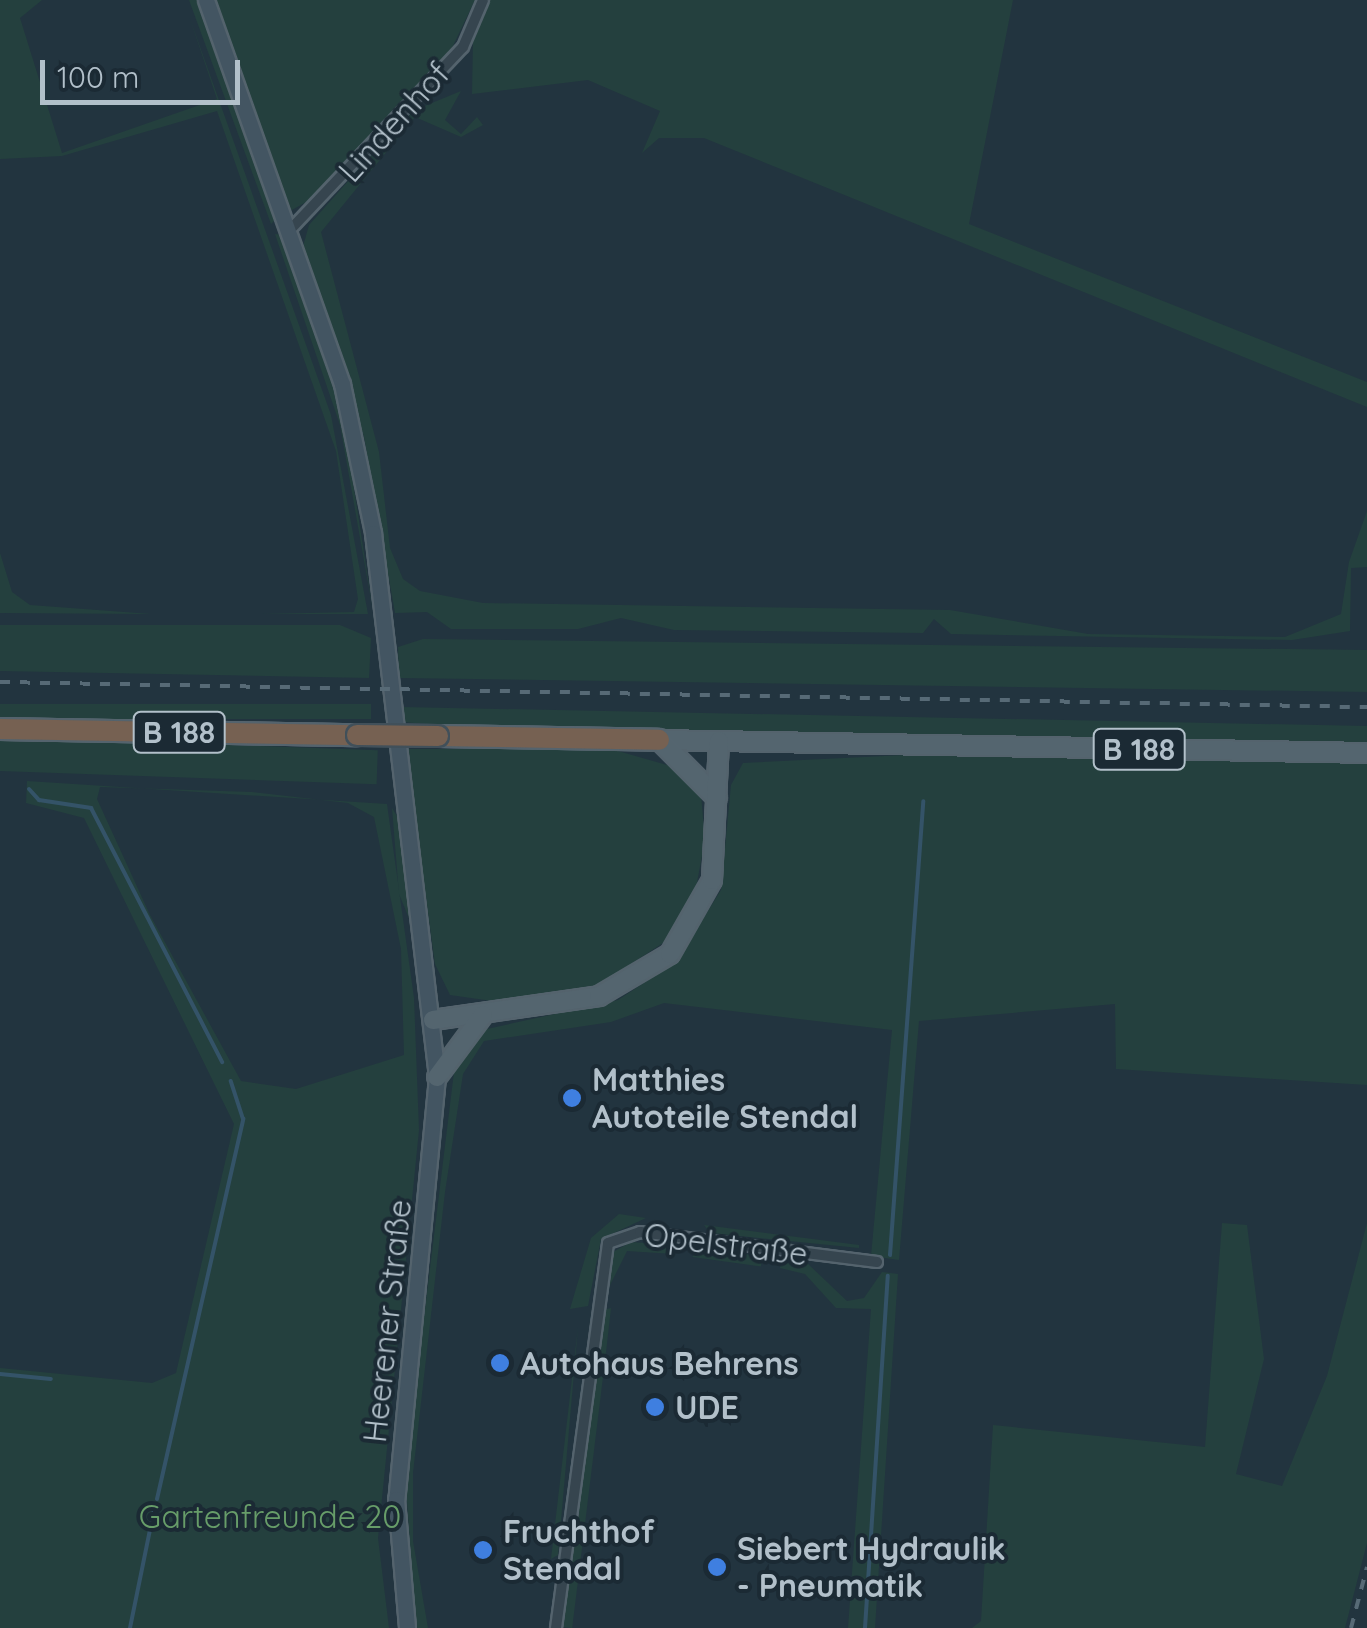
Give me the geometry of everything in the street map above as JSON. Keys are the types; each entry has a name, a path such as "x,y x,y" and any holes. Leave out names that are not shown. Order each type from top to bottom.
{"highway":[{"name":"B 188","path":"0,728 659,740"}],"main road":[{"name":"Heerener Straße","path":"206,0 289,231 363,464 433,1020 437,1077 396,1499 406,1628"},
{"path":"659,740 717,798"},
{"name":"B 188","path":"659,740 1367,753"},
{"path":"433,1020 607,993 670,954 708,894 719,742"},
{"path":"437,1077 483,1015"}],"street":[{"name":"Lindenhof","path":"289,231 463,46 482,0"},
{"name":"Opelstraße","path":"556,1628 608,1243 640,1232 877,1262"}],"green space":[{"path":"0,0 42,0 20,18 62,153 217,99 189,16 331,415 368,614 261,614 354,612 358,599 336,451 217,111 62,156 0,159"},
{"path":"189,0 199,0 277,218 271,224"},
{"path":"212,0 475,0 450,52 317,196 290,211"},
{"path":"489,0 1013,0 969,224 1367,382 1367,407 704,138 659,138 642,153 660,111 588,80 472,94 473,40"},
{"path":"461,91 445,120 461,134 477,117 483,125 461,137 415,117 321,232 379,452 390,548 403,579 420,591 483,603 950,610 1088,634 1285,637 1341,614 1349,562 1367,511 1367,567 1351,568 1350,631 1292,640 951,634 934,619 923,633 674,630 621,618 578,629 451,629 427,612 395,613 364,437 302,250 309,225 410,112"},
{"path":"275,234 283,235 340,398 373,611 340,425"},
{"path":"0,553 12,592 30,605 151,614 0,613"},
{"path":"0,625 340,625 371,638 369,678 0,671"},
{"path":"423,639 1367,650 1367,692 399,678 398,647"},
{"path":"0,704 371,704 371,719 0,719"},
{"path":"401,707 1367,726 1367,744 461,727 403,722"},
{"path":"0,737 378,750 377,784 0,771"},
{"path":"406,749 611,749 674,767 701,795 705,840 694,898 669,939 599,985 492,1001 450,995 435,964"},
{"path":"926,754 1367,762 1367,1085 1116,1069 1115,1004 919,1021 899,1260 871,1256 892,1030 664,1003 611,1022 484,1041 463,1074 445,1192 413,1473 413,1541 428,1628 416,1628 405,1473 455,1064 478,1031 618,1000 676,962 721,890 731,785 743,763"},
{"name":"Gartenfreunde 20","path":"27,781 143,788 100,787 97,799 150,915 241,1081 296,1089 404,1055 401,949 374,817 348,803 319,800 387,804 414,998 419,1130 378,1538 389,1628 0,1628 0,1368 152,1383 176,1373 234,1124 84,818 26,803"},
{"path":"392,808 400,821 411,923 399,894"},
{"path":"619,1214 646,1218 601,1239 588,1306 570,1309 591,1238"},
{"path":"1222,1223 1247,1225 1264,1359 1236,1474 1282,1486 1327,1376 1367,1223 1367,1543 1345,1628 972,1628 981,1621 993,1425 1205,1447"},
{"path":"704,1225 859,1245 859,1248 710,1233"},
{"path":"631,1242 672,1245 674,1254 627,1251 607,1291 613,1252"},
{"path":"694,1247 762,1257 761,1267 693,1257"},
{"path":"781,1260 806,1262 847,1301 864,1298 882,1272 898,1274 875,1628 848,1628 871,1309 836,1308 805,1274 780,1268"},
{"path":"611,1308 605,1361 597,1357 603,1310"},
{"path":"578,1327 558,1555 551,1559"},
{"path":"593,1376 603,1377 572,1628 562,1627"}],"waterway":[{"path":"29,789 39,800 91,808 222,1062"},
{"path":"890,1255 923,801"},
{"path":"157,1499 243,1119 231,1081"},
{"path":"865,1628 888,1276"},
{"path":"0,1374 51,1379"},
{"path":"130,1628 154,1510"}],"railway":[{"path":"0,682 1367,707"},
{"path":"1351,1628 1367,1567"}],"place":[{"name":"Matthies Autoteile Stendal","path":"572,1098"},
{"name":"Autohaus Behrens","path":"500,1363"},
{"name":"UDE","path":"655,1407"},
{"name":"Fruchthof Stendal","path":"483,1550"},
{"name":"Siebert Hydraulik - Pneumatik","path":"717,1567"}]}
